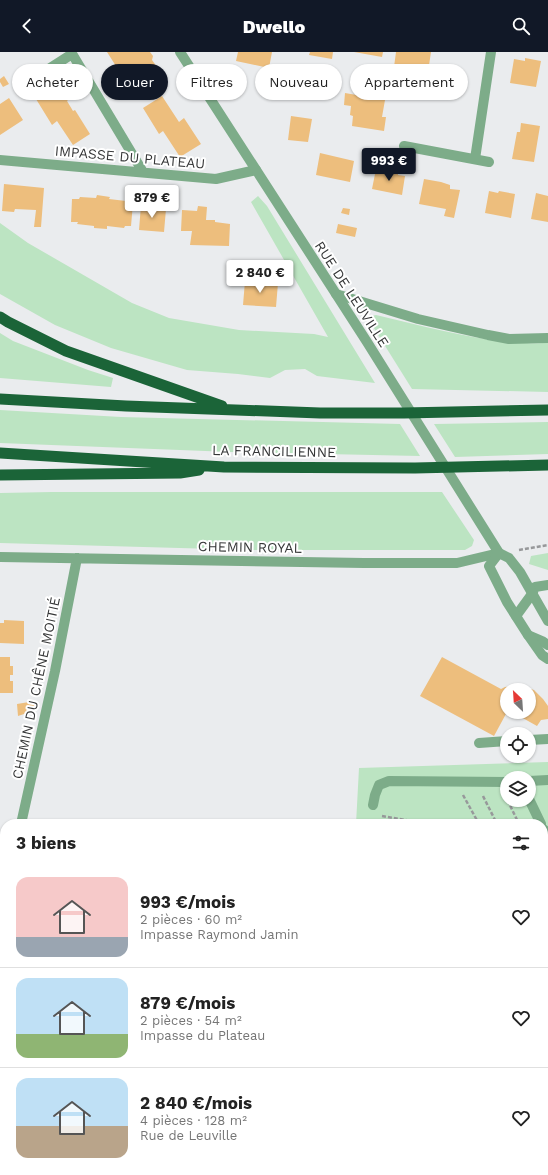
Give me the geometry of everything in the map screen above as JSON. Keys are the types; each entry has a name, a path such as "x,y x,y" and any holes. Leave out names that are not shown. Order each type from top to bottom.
{"highway":[{"path":"0,316 8,322 66,351 234,410"},
{"path":"0,399 126,406 320,413 548,410"},
{"name":"LA FRANCILIENNE","path":"0,453 224,467 415,468 548,465"},
{"path":"0,475 180,473 224,467"}],"street":[{"name":"RUE DE LEUVILLE","path":"180,52 367,342 499,552 509,558 520,572 548,621"},
{"path":"475,159 491,52"},
{"path":"55,64 71,53 143,172"},
{"path":"404,146 489,162"},
{"name":"IMPASSE DU PLATEAU","path":"0,160 216,179 256,170"},
{"path":"336,294 418,319 488,335 509,339 548,338"},
{"path":"499,552 489,566 507,602 542,655 548,659"},
{"name":"CHEMIN ROYAL","path":"0,557 457,564 499,552"},
{"name":"CHEMIN DU CHÊNE MOITIÉ","path":"22,819 55,671 77,558"},
{"path":"516,616 532,594 535,587 548,585"},
{"path":"528,635 548,645"},
{"path":"536,740 548,739"},
{"path":"479,743 500,742"},
{"path":"536,781 548,780"},
{"path":"372,805 379,785 389,781 500,782"},
{"path":"533,807 539,819"}],"path":[{"path":"499,552 548,545"},
{"path":"456,781 475,819"},
{"path":"476,781 495,819"},
{"path":"510,807 516,819"},
{"path":"379,815 401,819"}],"green space":[{"path":"258,196 267,206 375,383 317,376 305,369 285,370 270,378 187,370 111,348 55,325 0,294 0,223 28,243 132,303 169,318 239,330 314,334 328,337 251,202"},
{"path":"376,315 461,335 504,341 548,343 548,392 412,389 367,317"},
{"path":"0,333 13,341 113,378 111,387 0,378"},
{"path":"0,410 121,417 400,424 420,456 231,452 0,443"},
{"path":"548,422 548,454 455,457 434,424"},
{"path":"442,492 474,540 472,546 465,550 251,550 0,543 0,493"},
{"path":"548,553 548,570 529,564 531,556"},
{"path":"548,762 548,819 356,819 359,768"}],"building":[{"path":"107,52 150,52 153,56 152,60 155,64 115,64"},
{"path":"238,52 272,52 270,64 255,65 236,61"},
{"path":"310,52 333,52 332,59 309,55"},
{"path":"354,52 383,52 382,57"},
{"path":"396,52 431,52 429,64 394,64"},
{"path":"525,58 541,61 536,87 510,83 514,59 525,61"},
{"path":"4,76 9,84 3,87 0,79"},
{"path":"345,93 350,94 350,100 385,100 382,117 386,117 384,131 352,126 353,116 350,115 351,106 344,105"},
{"path":"9,98 23,120 0,135 0,104"},
{"path":"37,100 68,100 67,101 73,111 75,110 90,134 73,145 57,121 52,125"},
{"path":"156,100 165,100 179,122 184,118 201,144 180,157 163,131 159,134 143,108"},
{"path":"291,116 312,119 308,142 288,140"},
{"path":"521,123 540,126 534,162 512,159 517,132 520,132"},
{"path":"320,153 354,161 350,182 316,175"},
{"path":"376,169 398,173 398,175 405,176 402,195 372,189"},
{"path":"424,179 441,182 450,185 450,189 460,190 454,218 444,216 446,209 419,204"},
{"path":"4,184 44,188 41,227 34,227 36,210 15,209 14,212 2,211"},
{"path":"489,191 515,194 511,218 485,213"},
{"path":"536,193 548,196 548,222 531,219"},
{"path":"97,195 110,197 109,199 126,201 126,203 133,203 131,226 125,226 124,228 107,226 107,229 94,228 94,226 71,222 72,199 79,199 80,197 96,198"},
{"path":"141,205 151,205 151,208 166,209 164,232 139,230"},
{"path":"198,206 207,207 206,220 215,220 215,222 230,224 229,246 190,245 192,231 181,231 182,210 197,211"},
{"path":"343,208 350,209 349,215 341,213"},
{"path":"338,224 357,228 355,237 336,233"},
{"path":"245,281 278,283 276,307 243,305"},
{"path":"4,620 24,621 24,644 0,643 0,623 4,623"},
{"path":"0,657 10,657 10,666 13,666 13,675 10,675 10,681 13,681 13,693 0,693"},
{"path":"442,657 500,688 500,719 503,719 494,736 420,696"},
{"path":"536,692 548,706 548,719 541,720 537,726 524,719 536,719"},
{"path":"35,701 34,708 30,712 18,716 17,704"}]}
